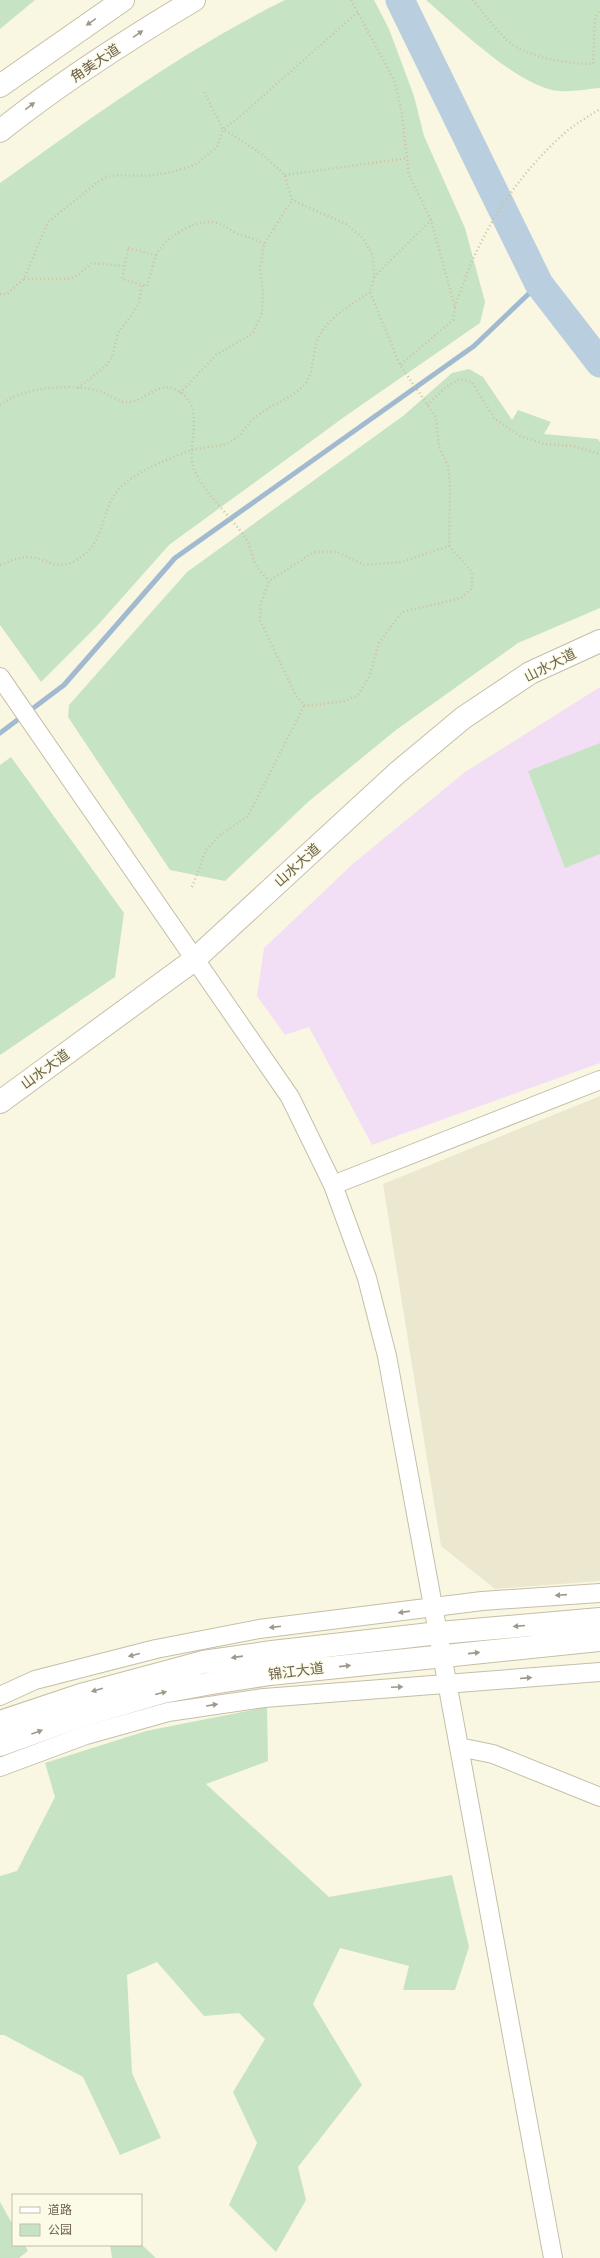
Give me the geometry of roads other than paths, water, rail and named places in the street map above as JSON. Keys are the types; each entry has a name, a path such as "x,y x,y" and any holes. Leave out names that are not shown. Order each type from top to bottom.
{"street":[{"path":"0,86 123,0"},
{"name":"角美大道","path":"0,131 44,97 146,29 194,0"},
{"name":"山水大道","path":"0,1102 194,960 397,773 463,718 530,673 600,640"},
{"path":"0,677 160,908 194,960 232,1010 290,1097 333,1185 367,1278 387,1356 449,1684 553,2258"},
{"path":"333,1185 600,1080"},
{"path":"0,1696 35,1680 156,1649 259,1629 482,1601 600,1592"},
{"name":"锦江大道","path":"0,1722 84,1694 203,1662 272,1652 439,1633 600,1619"},
{"name":"锦江大道","path":"0,1745 81,1716 164,1692 270,1674 600,1640"},
{"path":"0,1766 86,1734 168,1712 264,1698 600,1672"},
{"path":"460,1747 493,1754 600,1797"}],"waterway":[{"path":"400,0 539,284 600,363"},
{"path":"0,733 64,685 175,558 474,346 539,284"}]}
